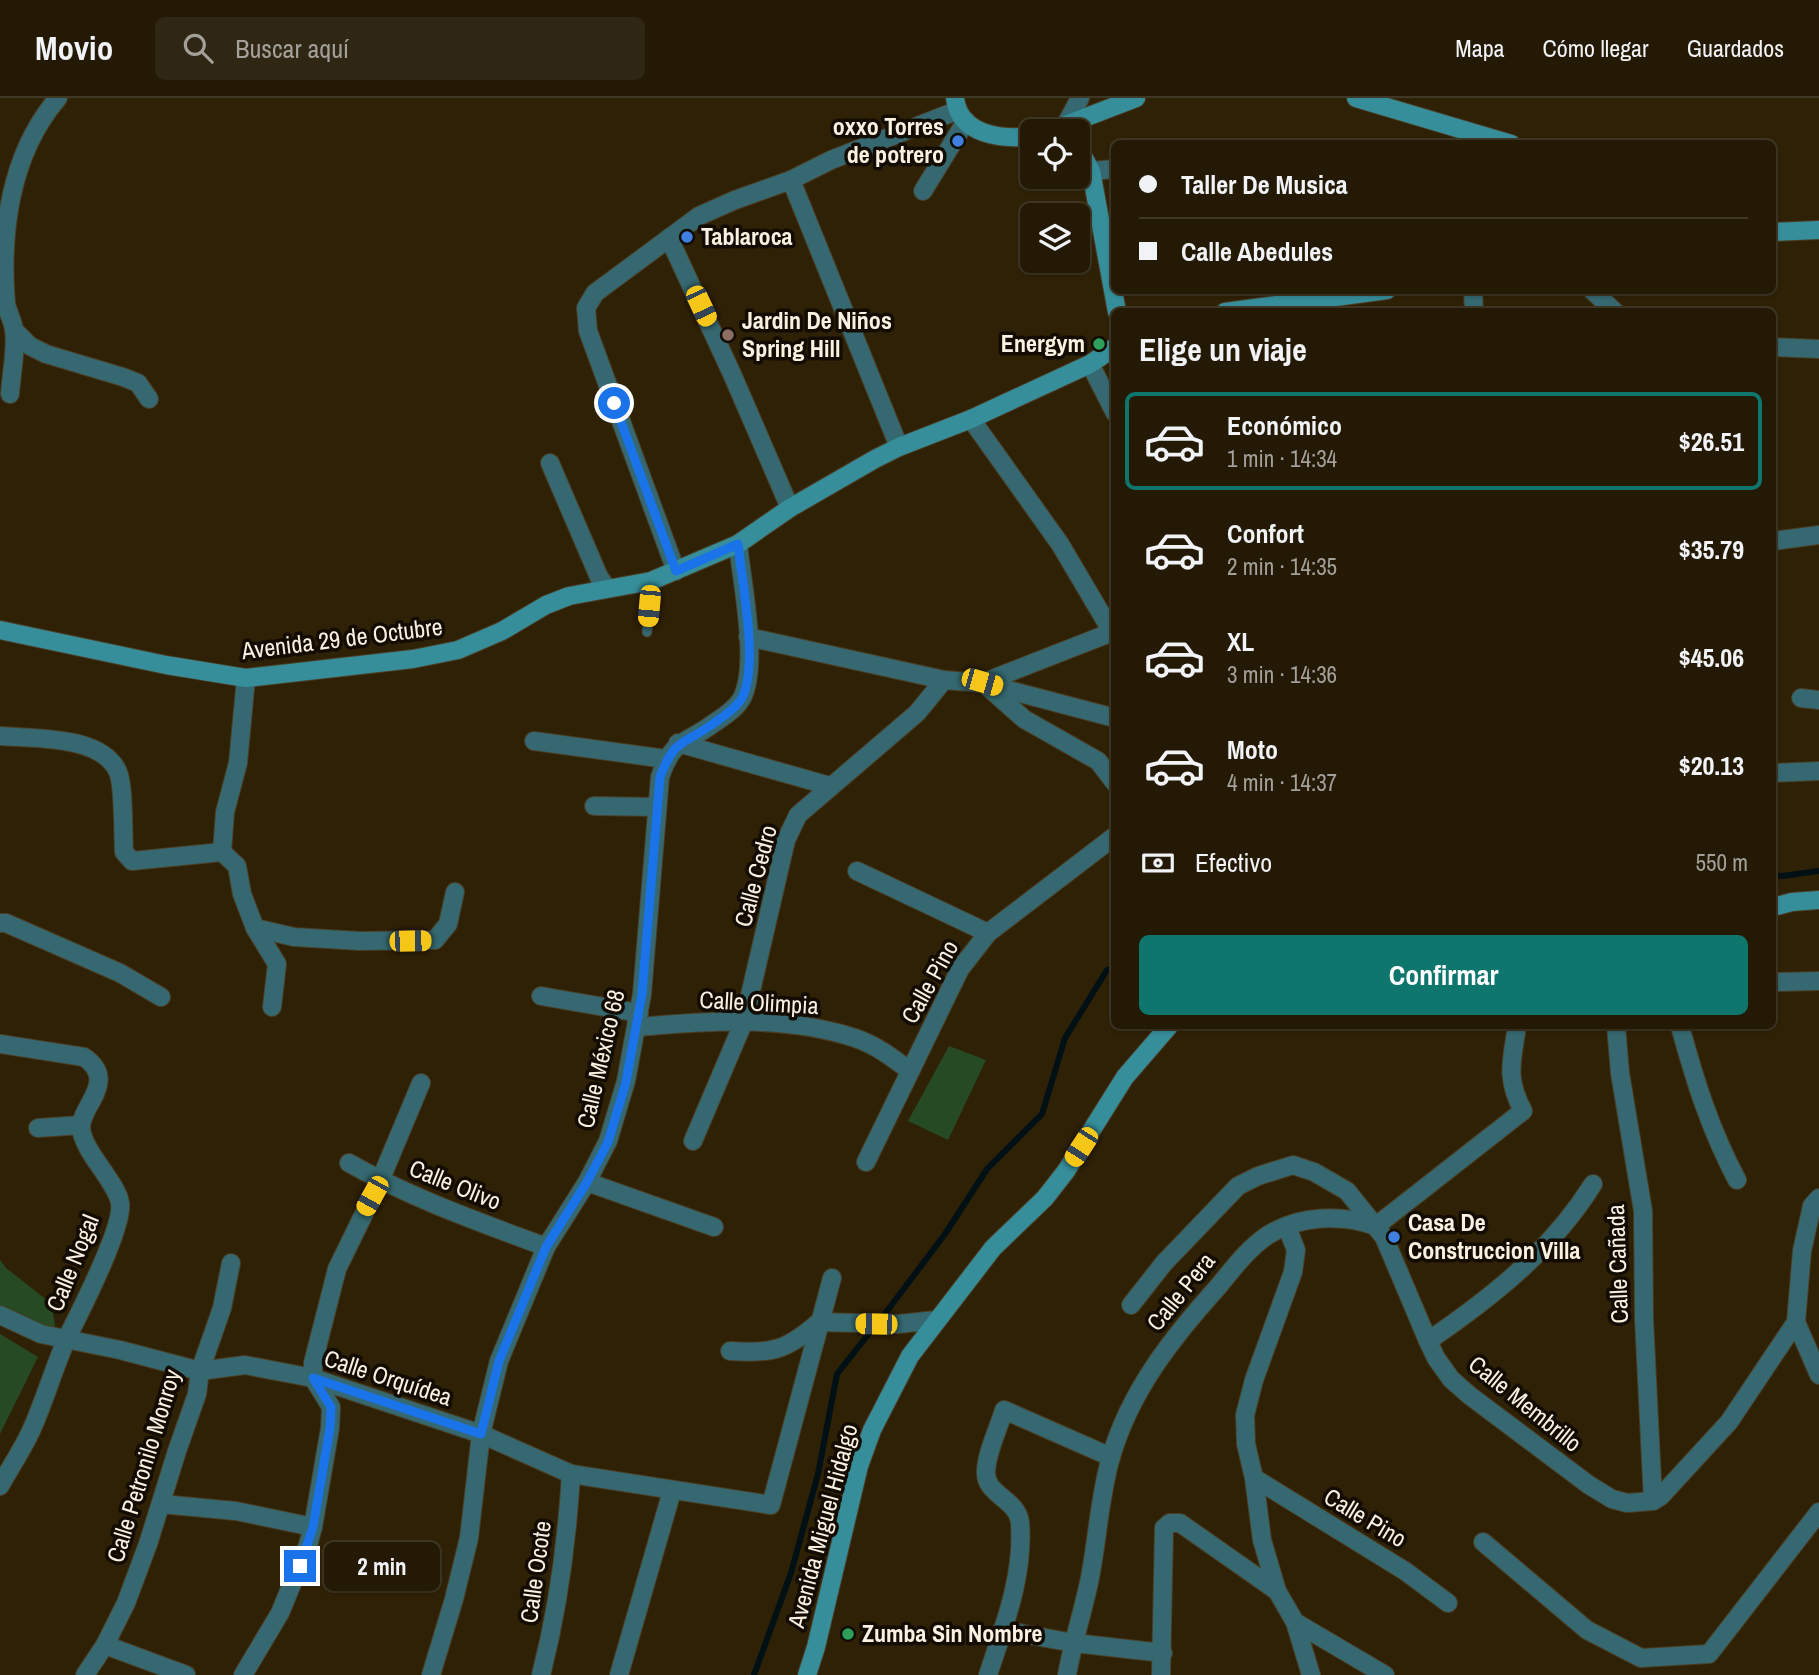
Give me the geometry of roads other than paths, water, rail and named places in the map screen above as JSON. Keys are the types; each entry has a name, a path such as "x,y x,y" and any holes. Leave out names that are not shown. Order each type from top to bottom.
{"street":[{"path":"9,394 15,331 7,307 3,278 4,243 12,181 23,151 42,117 58,98"},
{"path":"1068,119 1080,98"},
{"path":"1086,119 1136,98"},
{"path":"1356,98 1498,140"},
{"path":"959,110 974,128 995,137 1020,136"},
{"path":"676,571 592,344 585,317 589,300 699,216 959,110"},
{"path":"923,191 959,110"},
{"path":"1111,169 1091,171 1111,279"},
{"path":"791,180 899,447"},
{"path":"1776,231 1817,232"},
{"path":"669,238 790,508"},
{"path":"1284,308 1313,306 1372,294"},
{"path":"1596,294 1611,308"},
{"path":"15,331 30,346 46,354 138,383 149,399"},
{"path":"1776,347 1819,349"},
{"name":"Avenida 29 de Octubre","path":"0,630 166,665 246,677 412,659 458,650 502,631 569,596 651,581 738,544 790,508 899,447 971,418 1090,363 1111,350"},
{"path":"1090,363 1111,405"},
{"path":"971,418 1060,544 1111,628"},
{"path":"550,463 599,577 607,589"},
{"path":"1776,541 1819,535"},
{"name":"Calle México 68","path":"431,1675 469,1538 481,1434 499,1361 546,1247 587,1182 608,1142 626,1082 638,1020 646,953 660,777 666,759 678,743 692,738 713,724 741,700 749,665 738,544"},
{"path":"982,682 1111,632"},
{"path":"748,637 944,680 982,682 1111,717"},
{"path":"222,852 225,812 238,763 246,677"},
{"name":"Calle Cedro","path":"694,1142 744,1021 786,839 798,815 917,713 944,680"},
{"path":"982,682 1024,719 1098,761 1111,778"},
{"path":"0,736 78,744 92,747 104,756 118,772 124,852 132,861 222,852 237,866 242,894 254,928 277,964 272,1007"},
{"path":"534,741 666,759"},
{"path":"678,743 830,786"},
{"path":"1776,773 1819,771"},
{"path":"594,806 657,807"},
{"name":"Calle Pino","path":"866,1162 960,969 988,933 1111,839"},
{"path":"857,871 988,933"},
{"path":"254,928 294,937 360,941 435,940 448,924 455,892"},
{"path":"1776,906 1819,900"},
{"path":"0,923 6,923 120,974 161,997"},
{"path":"1776,982 1819,981"},
{"name":"Calle Olimpia","path":"541,996 638,1020 744,1021 814,1027 857,1038 883,1051 910,1071"},
{"name":"Avenida Miguel Hidalgo","path":"807,1675 859,1466 872,1430 910,1356 993,1248 1045,1198 1066,1171 1125,1077 1166,1029"},
{"path":"1376,1226 1522,1111 1514,1093 1510,1071 1517,1029"},
{"name":"Calle Cañada","path":"1616,1029 1620,1073 1643,1211 1644,1319 1653,1501"},
{"path":"1681,1029 1701,1101 1737,1180"},
{"path":"0,1044 85,1057 93,1063 99,1076 94,1098 81,1125 38,1128"},
{"path":"243,1675 280,1613 313,1527 330,1428 331,1407 313,1378 313,1363 337,1269 380,1181 421,1083"},
{"name":"Calle Nogal","path":"0,1486 31,1431 67,1339 88,1297 119,1220 120,1202 84,1139 81,1125"},
{"name":"Calle Olivo","path":"349,1163 380,1181 546,1247"},
{"name":"Calle Membrillo","path":"1131,1305 1164,1264 1238,1186 1258,1176 1293,1166 1314,1172 1346,1191 1376,1226 1392,1254 1436,1358 1451,1379 1557,1463 1612,1499 1633,1503 1653,1501"},
{"path":"587,1182 714,1227"},
{"path":"1428,1341 1467,1315 1528,1264 1578,1208 1593,1184"},
{"path":"1819,1198 1812,1206 1802,1251 1796,1322 1819,1375"},
{"name":"Calle Pera","path":"1067,1675 1091,1574 1111,1457 1132,1403 1160,1357 1239,1260 1269,1234 1328,1218 1358,1220 1376,1226"},
{"path":"1287,1227 1296,1251 1293,1272 1254,1380 1245,1415 1246,1444 1254,1478 1262,1540 1277,1591 1295,1622 1311,1675"},
{"name":"Calle Petronilo Monroy","path":"85,1675 105,1645 126,1603 161,1504 197,1395 200,1371 222,1308 230,1264"},
{"path":"825,1323 832,1278"},
{"name":"Calle Orquídea","path":"0,1315 41,1334 167,1361 200,1371 245,1365 313,1378 481,1434 571,1474 771,1505 825,1323"},
{"path":"730,1351 772,1351 795,1343 825,1323 898,1324 937,1320"},
{"path":"1653,1501 1661,1496 1728,1422 1796,1322"},
{"path":"988,1675 1017,1583 1020,1522 1016,1508 989,1484 986,1472 1004,1410 1111,1457"},
{"name":"Calle Ocote","path":"541,1675 554,1622 569,1513 571,1474"},
{"name":"Calle Pino","path":"1254,1478 1405,1571 1448,1603"},
{"path":"619,1675 672,1491"},
{"path":"161,1504 236,1511 313,1527"},
{"path":"1483,1542 1587,1630 1641,1658 1709,1654 1819,1512"},
{"path":"1161,1675 1164,1528 1170,1523 1180,1523 1277,1591"},
{"path":"1295,1622 1385,1675"},
{"path":"1002,1630 1074,1643 1163,1653"},
{"path":"105,1645 186,1675"}],"lane":[{"path":"647,632 651,581"}],"waterway":[{"path":"1776,875 1819,871"},
{"path":"881,1319 945,1234 987,1169 1042,1114 1065,1038 1107,970 1111,968"},
{"path":"754,1675 791,1573 818,1474 837,1374 874,1327"}],"place":[{"name":"oxxo Torres de potrero","path":"958,141"},
{"name":"Tablaroca","path":"687,237"},
{"name":"Jardin De Niños Spring Hill","path":"728,335"},
{"name":"Energym","path":"1099,344"},
{"name":"Casa De Construccion Villa","path":"1394,1237"},
{"name":"Zumba Sin Nombre","path":"848,1634"}]}
